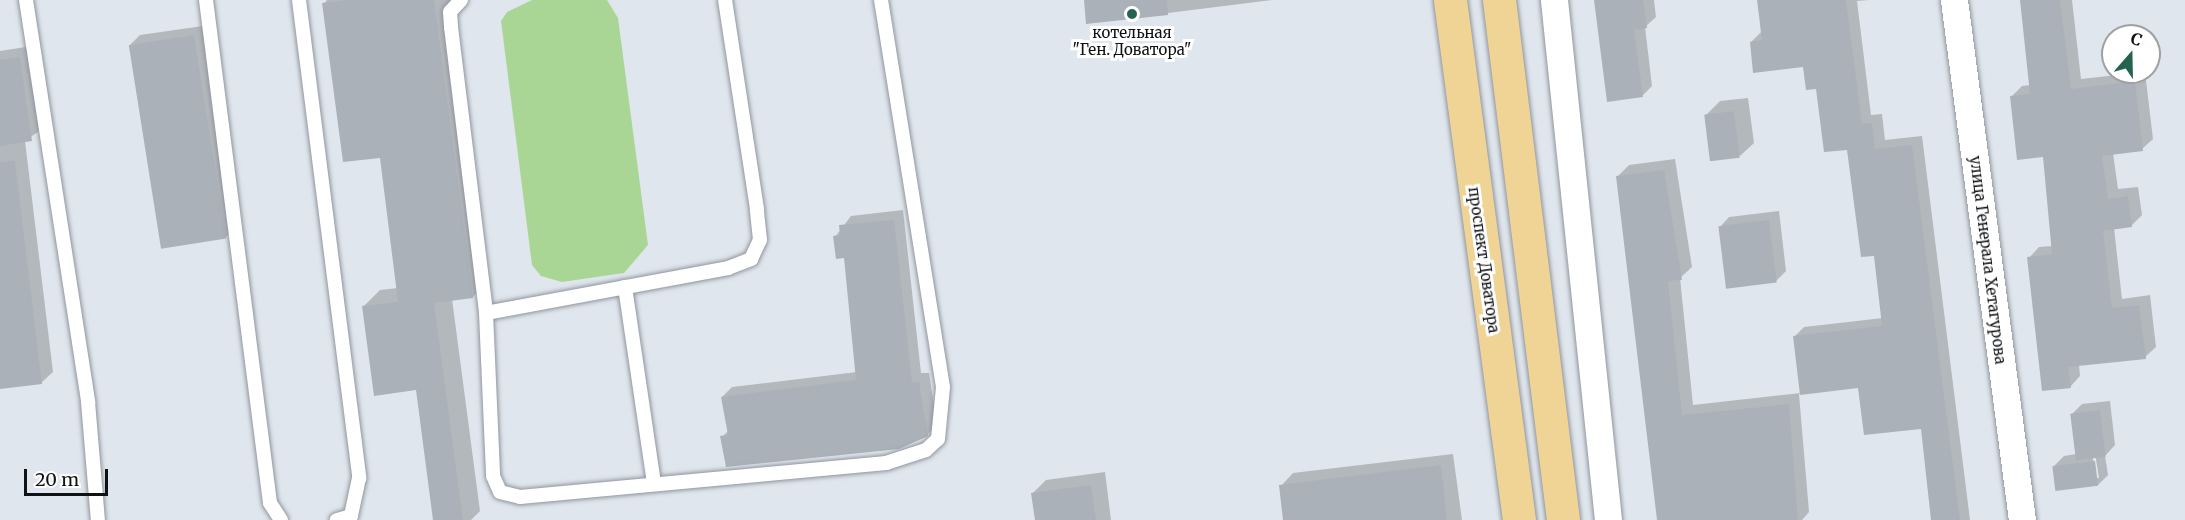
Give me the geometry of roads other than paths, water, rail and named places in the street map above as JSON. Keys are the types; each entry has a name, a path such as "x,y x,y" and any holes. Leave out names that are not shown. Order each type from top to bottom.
{"main road":[{"name":"проспект Доватора","path":"1450,0 1519,520"},
{"path":"1499,0 1563,520"}],"street":[{"path":"1554,0 1608,520"},
{"name":"улица Генерала Хетагурова","path":"1954,0 2022,520"}],"lane":[{"path":"26,0 88,402 98,520"},
{"path":"206,0 270,502 281,520"},
{"path":"299,0 359,478 351,516 338,520"},
{"path":"461,0 450,12 451,27 486,313 493,476 500,492 520,497 886,462 926,450 938,439 943,387 881,0"},
{"path":"486,313 728,268 751,259 759,240 724,0"},
{"path":"625,286 654,484"}],"place":[{"name":"котельная \"Ген. Доватора\"","path":"1132,14"}]}
